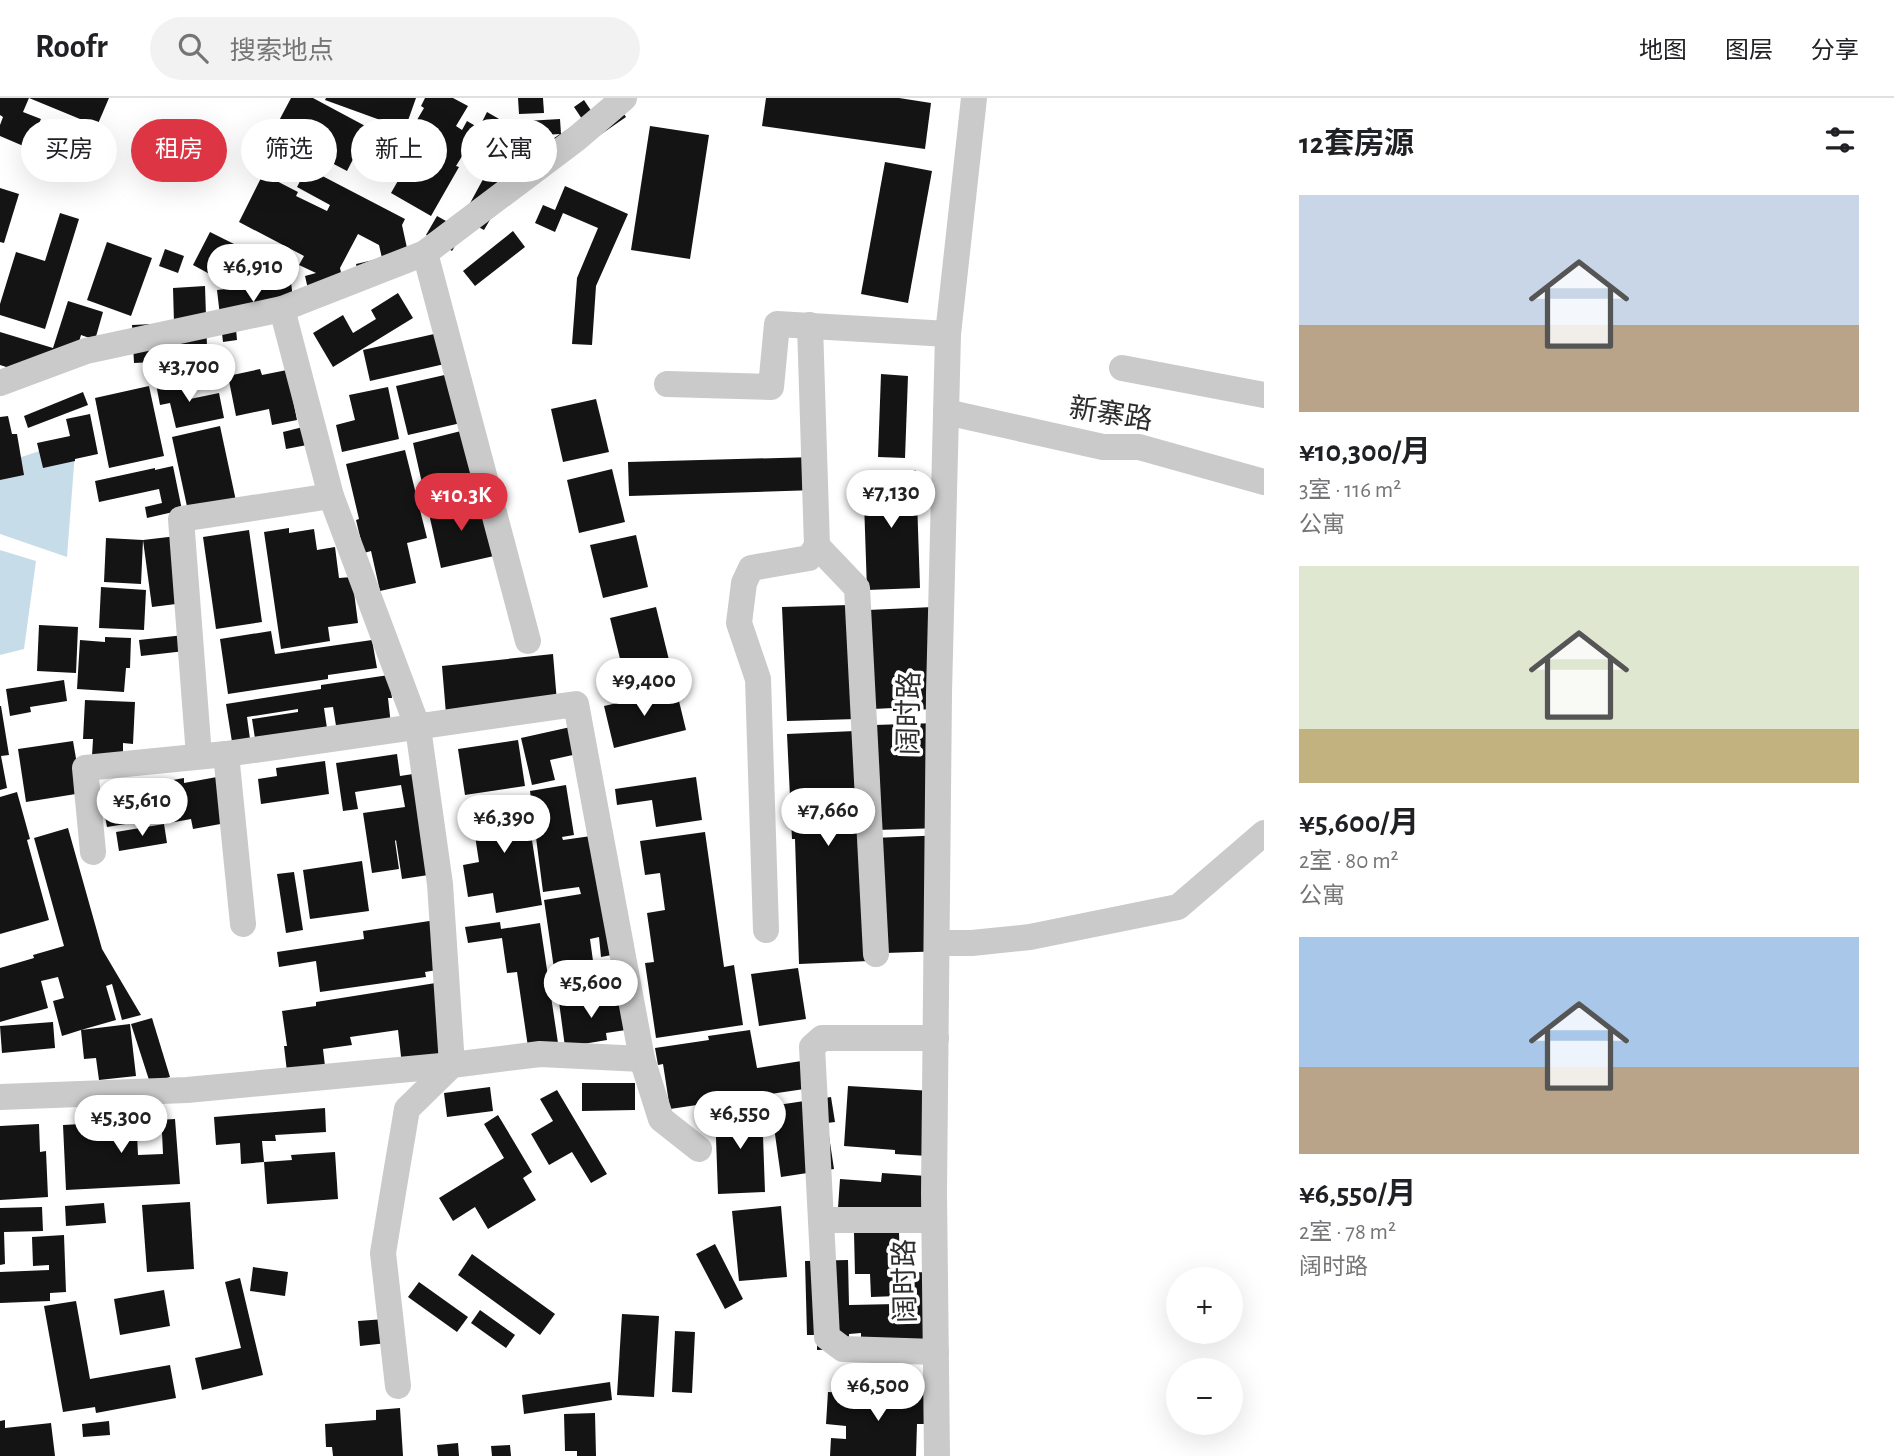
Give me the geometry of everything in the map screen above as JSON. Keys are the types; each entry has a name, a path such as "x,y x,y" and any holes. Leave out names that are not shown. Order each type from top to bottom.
{"street":[{"path":"0,383 86,351 282,309 425,253 576,139 624,98"},
{"name":"阔时路","path":"937,1456 934,1220 939,693 948,334 974,98"},
{"path":"425,253 528,640"},
{"path":"282,309 331,496 418,728 440,884 452,1065 407,1109 396,1174 383,1253 398,1386"},
{"path":"667,384 771,387 777,324 948,334"},
{"path":"766,930 758,678 739,623 744,583 751,568 809,558 817,547 810,326"},
{"path":"1122,368 1264,395"},
{"name":"新寨路","path":"946,411 1103,447 1139,447 1264,482"},
{"path":"199,756 181,519 331,496"},
{"path":"817,547 857,588 876,954"},
{"path":"93,852 85,768 226,754 576,704 642,1059 661,1119 699,1149"},
{"path":"226,754 243,924"},
{"path":"937,943 972,943 1030,937 1178,907 1264,833"},
{"path":"936,1038 822,1038 812,1047 827,1337 843,1349 936,1352"},
{"path":"0,1097 187,1090 540,1054 642,1059"},
{"path":"821,1220 934,1220"}],"water":[{"path":"76,439 67,557 0,534 0,464"},
{"path":"0,550 36,561 24,649 0,655"}],"building":[{"path":"0,98 29,98 23,112 41,119 21,119 21,145 0,136 3,117 0,115"},
{"path":"29,98 109,98 100,119 80,119"},
{"path":"291,98 313,98 352,119 351,163 347,171 337,166 337,119 280,119"},
{"path":"416,98 409,119 377,119 325,100"},
{"path":"425,98 453,98 468,106 456,126 461,129 461,158 456,166 459,167 431,216 391,193 397,182 447,182 447,119 418,119 424,108 421,106"},
{"path":"518,98 543,98 544,113 519,114"},
{"path":"613,98 626,117 557,165 557,136 560,134 557,134 557,119 560,119 561,134 582,119 574,107 584,100 592,112"},
{"path":"766,98 899,98 931,103 925,149 762,126"},
{"path":"487,112 499,119 484,119"},
{"path":"650,126 709,135 690,259 631,250"},
{"path":"885,162 932,171 908,303 861,294"},
{"path":"259,182 279,182 298,192 296,196 327,211 330,205 297,187 300,182 334,182 405,219 402,225 412,271 360,282 356,264 382,258 379,245 358,234 340,268 346,295 311,302 305,276 316,273 299,265 304,256 239,222"},
{"path":"482,182 530,182 502,199 484,230 462,218"},
{"path":"565,186 628,214 596,286 592,345 572,344 577,278 598,228 563,213 555,232 535,223 543,205 555,210"},
{"path":"0,188 19,194 4,243 0,242"},
{"path":"60,213 79,219 45,329 0,315 0,304 16,252 45,261"},
{"path":"437,216 464,231 452,251 426,235"},
{"path":"513,231 525,247 475,286 463,271"},
{"path":"210,232 234,244 217,278 193,265"},
{"path":"107,242 152,258 131,316 87,300"},
{"path":"234,244 275,251 270,278 229,271"},
{"path":"165,249 184,256 178,273 159,266"},
{"path":"291,282 295,316 234,307 237,340 223,342 217,290"},
{"path":"205,286 207,347 175,348 176,361 134,363 132,325 174,323 173,288"},
{"path":"398,293 413,318 333,367 313,333 343,315 353,333 376,319 371,310"},
{"path":"68,301 103,312 95,340 81,335 72,366 44,379 0,365 0,332 53,348"},
{"path":"443,332 449,363 370,381 363,350"},
{"path":"260,369 262,375 287,370 297,420 272,425 269,409 236,416 228,376"},
{"path":"449,374 461,423 408,435 396,386"},
{"path":"881,374 908,376 905,458 878,457"},
{"path":"186,377 190,399 219,393 224,418 176,428 170,403 160,405 156,384"},
{"path":"149,386 164,456 109,468 95,398"},
{"path":"388,387 399,439 342,452 336,425 355,420 349,395"},
{"path":"83,392 88,405 28,428 24,416"},
{"path":"596,399 609,452 563,462 551,409"},
{"path":"90,414 98,454 43,468 37,443 70,436 66,419"},
{"path":"8,416 12,434 17,434 24,475 0,480 0,417"},
{"path":"220,426 236,501 188,511 172,437"},
{"path":"303,427 307,445 286,449 283,432"},
{"path":"465,430 478,489 426,501 413,443"},
{"path":"405,450 427,538 407,543 416,583 380,591 371,551 364,553 346,464"},
{"path":"815,457 816,490 629,496 628,462"},
{"path":"173,466 182,510 147,518 145,507 162,503 159,489 99,502 95,481"},
{"path":"612,469 625,522 579,533 567,480"},
{"path":"916,470 920,588 867,590 863,472"},
{"path":"481,497 494,556 441,568 428,509"},
{"path":"289,528 289,533 314,529 317,550 335,547 339,578 352,577 358,623 328,627 330,641 281,649 264,532"},
{"path":"249,530 262,622 216,629 203,537"},
{"path":"636,535 648,587 603,598 590,545"},
{"path":"177,536 176,604 152,607 143,540"},
{"path":"106,538 143,540 141,584 104,582"},
{"path":"101,587 146,590 144,630 99,628"},
{"path":"849,605 857,719 787,721 782,607"},
{"path":"656,607 669,660 623,671 610,618"},
{"path":"933,607 934,709 873,709 868,610"},
{"path":"39,625 78,627 76,673 37,671"},
{"path":"271,631 275,654 372,640 377,668 328,675 328,679 228,694 220,639"},
{"path":"184,635 185,651 141,656 139,640"},
{"path":"105,637 131,638 130,668 126,668 124,692 77,689 80,640 105,642"},
{"path":"553,654 557,702 446,714 442,666"},
{"path":"389,675 391,725 337,732 333,707 324,708 328,735 256,745 252,719 298,712 298,709 247,717 250,739 232,742 226,704"},
{"path":"64,680 67,701 30,707 31,712 10,716 6,689"},
{"path":"656,687 659,701 678,697 686,730 614,748 604,706 626,701 624,695"},
{"path":"85,700 135,702 133,744 123,743 123,757 92,756 93,739 83,739"},
{"path":"0,706 9,755 1,756 7,788 0,790"},
{"path":"937,723 941,828 877,830 874,725"},
{"path":"575,726 582,753 550,760 555,780 532,785 521,738"},
{"path":"855,731 869,961 799,964 795,839 792,839 787,734"},
{"path":"518,740 525,786 465,795 458,749"},
{"path":"73,741 82,793 26,802 18,749"},
{"path":"397,754 400,776 413,774 435,874 402,879 396,840 399,869 372,873 363,813 405,807 401,785 355,792 358,809 343,811 336,763"},
{"path":"325,761 329,794 261,804 258,779 277,776 276,768"},
{"path":"217,777 226,823 193,829 191,819 164,824 156,783 184,778 184,783"},
{"path":"696,777 702,820 656,827 652,800 617,805 615,789"},
{"path":"566,785 574,835 562,837 563,840 598,835 612,955 601,957 599,937 590,939 597,990 558,996 544,900 581,894 579,887 543,892 530,791"},
{"path":"151,788 156,819 107,827 102,800 118,797 118,793"},
{"path":"17,792 49,920 0,934 0,797"},
{"path":"525,795 542,905 496,913 493,893 468,897 463,865 479,862 470,803"},
{"path":"164,824 167,843 119,851 116,832"},
{"path":"68,828 102,949 141,1015 122,1020 112,984 106,986 116,1020 62,1036 53,1001 64,998 58,977 41,981 48,1008 0,1022 0,968 64,946 34,838"},
{"path":"705,832 724,967 734,965 743,1025 656,1038 645,963 654,962 647,913 665,910 660,873 645,875 640,841"},
{"path":"946,835 947,951 885,953 873,838"},
{"path":"362,861 369,911 310,919 303,870"},
{"path":"294,872 303,930 286,933 277,874"},
{"path":"436,920 443,969 425,972 426,977 320,992 316,961 279,967 277,952 364,939 363,931"},
{"path":"500,922 501,929 540,923 558,1043 528,1047 517,972 507,973 502,938 468,943 465,927"},
{"path":"798,968 806,1019 759,1026 751,974"},
{"path":"442,982 444,1058 402,1065 398,1030 350,1037 352,1045 323,1049 325,1066 287,1072 284,1046 287,1046 282,1011 316,1006 316,1002"},
{"path":"600,996 601,1000 621,997 626,1030 606,1033 607,1040 565,1047 559,1002"},
{"path":"152,1018 170,1077 150,1083 131,1024"},
{"path":"53,1022 55,1048 2,1053 0,1026"},
{"path":"130,1024 136,1076 99,1080 96,1058 84,1059 81,1030"},
{"path":"750,1030 757,1068 814,1059 818,1087 670,1109 663,1064 658,1065 655,1048 709,1040 708,1036"},
{"path":"582,1083 635,1083 635,1110 582,1111"},
{"path":"848,1086 932,1091 928,1156 844,1146"},
{"path":"490,1087 493,1111 447,1117 444,1093"},
{"path":"557,1090 607,1174 591,1183 572,1152 549,1165 531,1134 553,1121 540,1099"},
{"path":"831,1097 835,1122 827,1123 834,1169 781,1177 771,1106"},
{"path":"325,1108 326,1132 275,1135 276,1141 262,1141 264,1162 241,1164 240,1143 216,1145 214,1117"},
{"path":"762,1108 765,1192 718,1194 715,1110"},
{"path":"498,1115 532,1172 523,1178 536,1200 488,1229 475,1207 453,1221 439,1198 504,1158 484,1124"},
{"path":"175,1119 180,1184 66,1190 63,1125","holes":["162,1133 163,1154 138,1155 137,1134"]},
{"path":"39,1124 40,1152 46,1151 48,1197 0,1200 0,1126"},
{"path":"335,1152 338,1199 267,1204 264,1162 292,1160 291,1155"},
{"path":"882,1173 927,1176 925,1214 838,1208 840,1179 881,1182"},
{"path":"190,1202 194,1269 147,1272 142,1205"},
{"path":"104,1203 106,1223 66,1226 65,1206"},
{"path":"781,1206 787,1277 739,1281 732,1211"},
{"path":"42,1207 43,1231 4,1232 5,1264 0,1265 0,1208"},
{"path":"899,1231 900,1273 928,1272 930,1345 861,1347 861,1333 849,1334 849,1349 817,1350 817,1335 807,1335 805,1261 848,1260 849,1305 897,1304 897,1296 871,1297 870,1274 855,1274 854,1233"},
{"path":"64,1235 66,1292 50,1293 50,1301 0,1303 0,1272 49,1270 49,1265 33,1266 32,1237"},
{"path":"715,1244 743,1299 725,1309 696,1254"},
{"path":"472,1254 555,1314 540,1335 458,1275"},
{"path":"253,1267 288,1272 285,1296 250,1291"},
{"path":"240,1278 263,1375 202,1390 195,1358 241,1348 225,1282"},
{"path":"419,1282 468,1317 457,1332 408,1297"},
{"path":"164,1290 170,1326 120,1335 114,1299"},
{"path":"76,1301 90,1379 170,1365 176,1398 96,1413 95,1407 63,1412 44,1306"},
{"path":"480,1310 515,1335 506,1348 471,1323"},
{"path":"622,1314 659,1316 654,1397 617,1395"},
{"path":"385,1319 387,1343 360,1346 358,1321"},
{"path":"675,1331 695,1332 692,1393 672,1392"},
{"path":"610,1382 612,1400 524,1414 522,1395"},
{"path":"906,1391 933,1392 931,1424 917,1424 916,1456 830,1456 831,1438 846,1439 846,1426 826,1424 828,1392 906,1396"},
{"path":"400,1408 403,1456 333,1456 332,1447 326,1447 325,1424 376,1420 376,1410"},
{"path":"595,1413 596,1456 577,1456 577,1451 565,1451 564,1414"},
{"path":"5,1420 5,1428 51,1423 55,1456 0,1456 0,1421"},
{"path":"109,1421 110,1435 83,1437 82,1424"},
{"path":"458,1443 459,1456 438,1456 437,1445"},
{"path":"510,1445 511,1456 492,1456 491,1446"}]}
